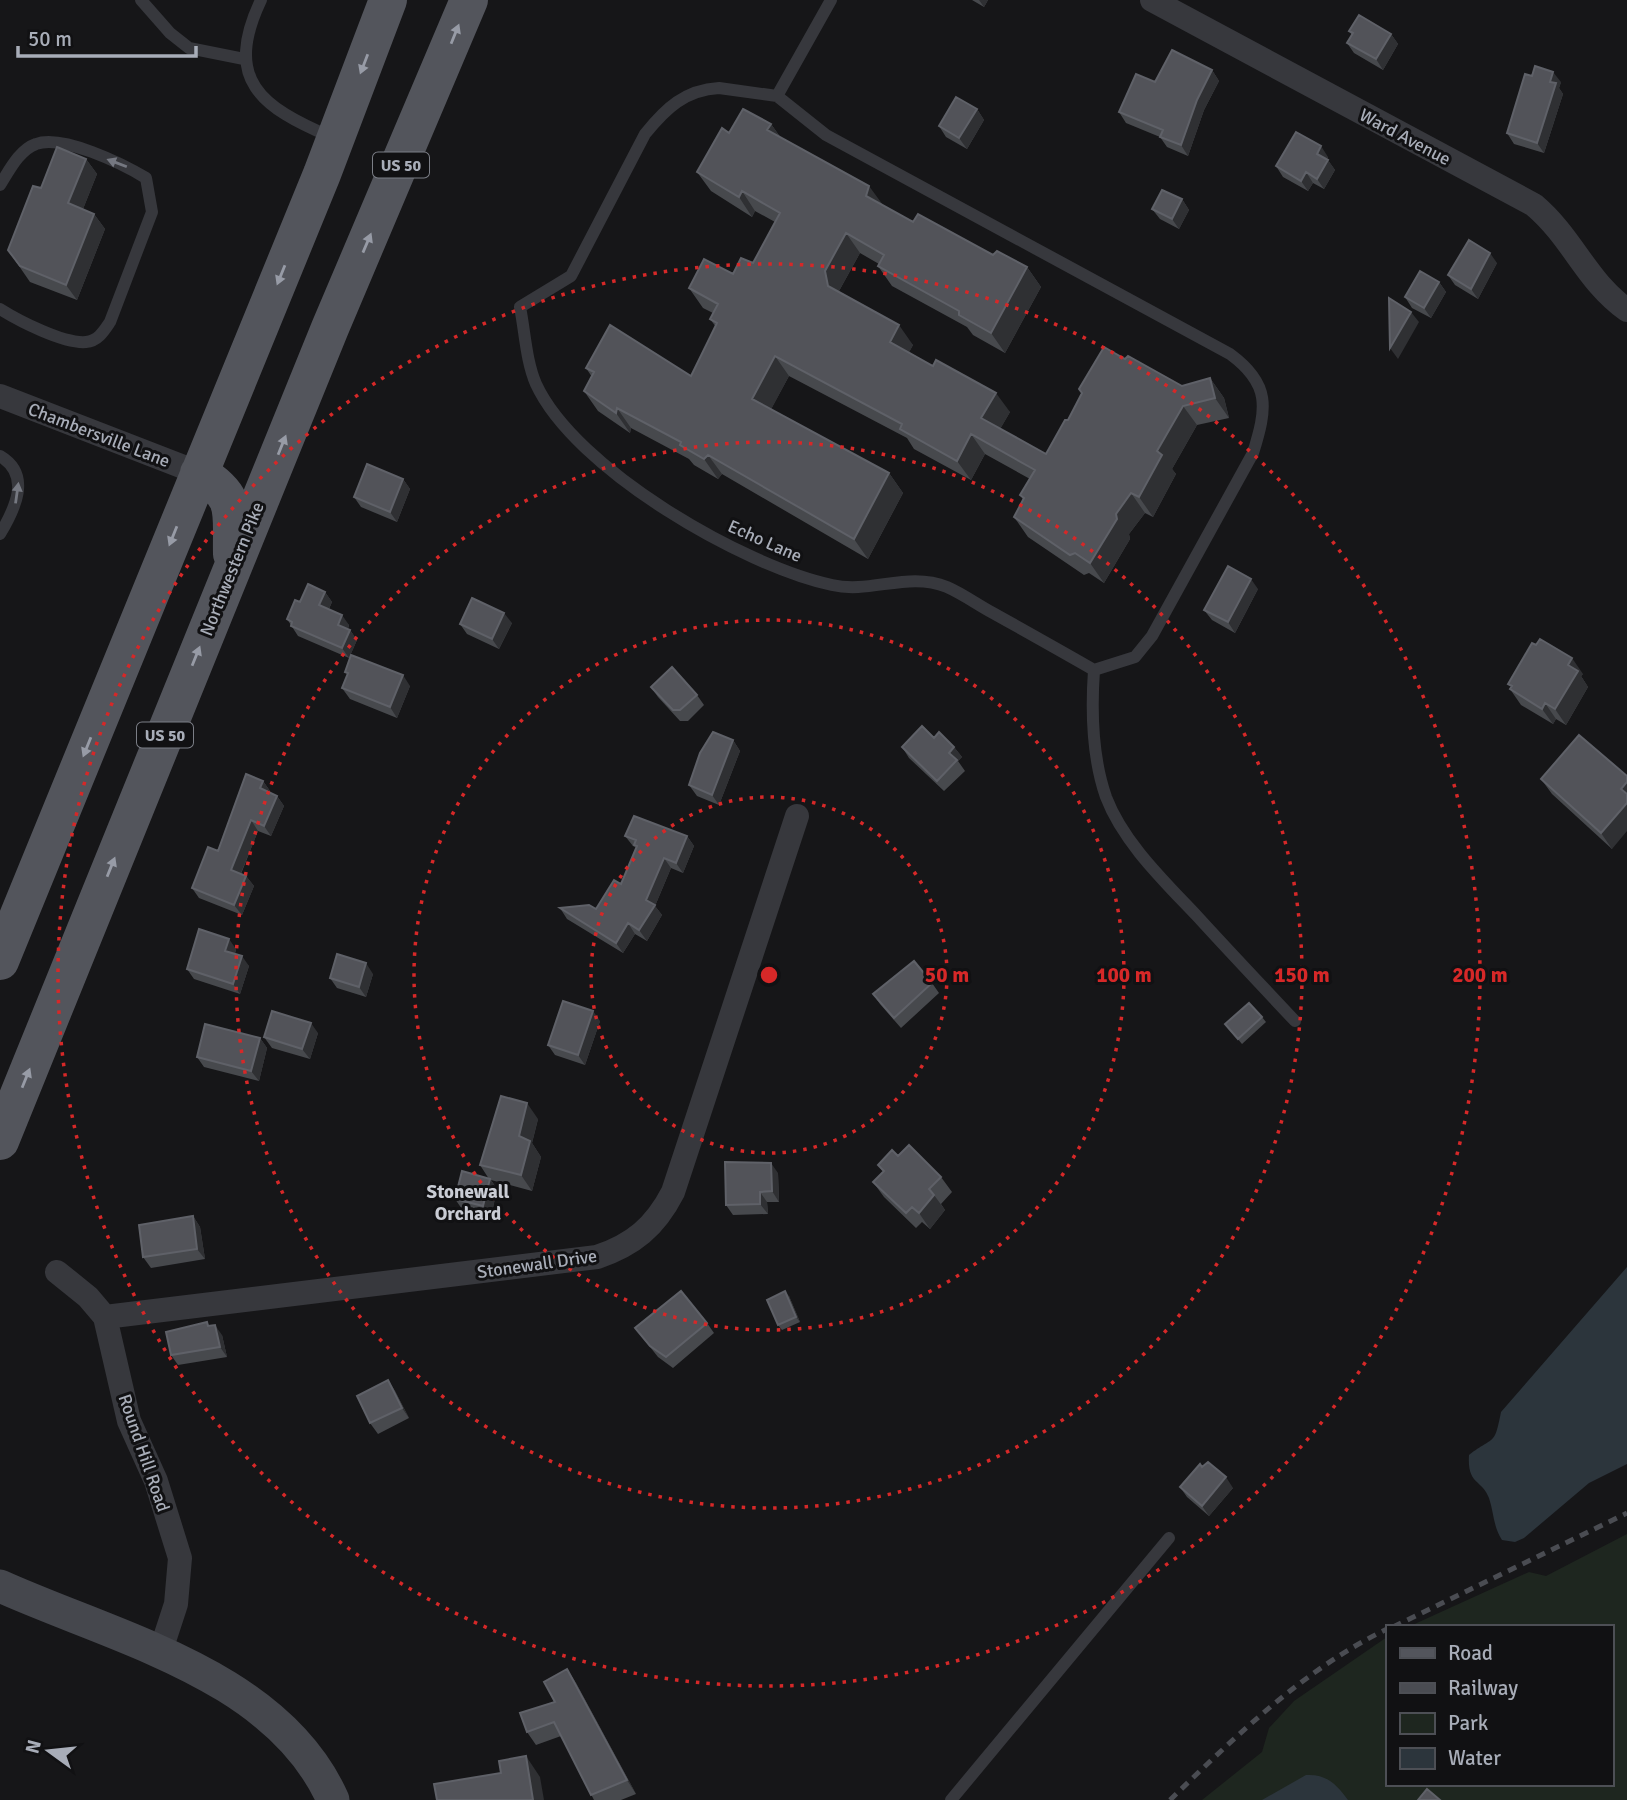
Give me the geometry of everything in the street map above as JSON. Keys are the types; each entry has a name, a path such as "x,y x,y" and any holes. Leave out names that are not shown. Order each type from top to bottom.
{"main road":[{"path":"0,961 335,139 388,0"},
{"name":"Northwestern Pike","path":"0,1141 233,566 468,0"},
{"path":"199,473 220,486 231,505 233,566"}],"street":[{"name":"Ward Avenue","path":"1152,0 1534,205 1556,224 1588,275 1606,295 1627,310"},
{"name":"Chambersville Lane","path":"0,396 199,473"},
{"name":"Stonewall Drive","path":"106,1317 597,1257 620,1249 641,1236 662,1214 673,1192 797,816"},
{"path":"57,1272 88,1297 106,1317"},
{"name":"Round Hill Road","path":"106,1317 130,1421 156,1481 180,1558 176,1604 160,1653"},
{"path":"0,1586 160,1653 230,1687 288,1731 322,1775 333,1800"}],"lane":[{"path":"141,0 170,33 189,48 244,59"},
{"path":"261,0 248,27 244,59 253,83 268,103 289,119 335,139"},
{"path":"831,0 777,96 826,135 1230,354 1248,367 1258,381 1263,395 1262,422 1253,453 1153,636 1135,657 1094,670 1091,703 1096,764 1107,800 1126,832 1161,877 1295,1021"},
{"name":"Echo Lane","path":"777,96 702,89 685,95 668,107 645,134 570,276 520,307 530,368 549,405 600,462 663,508 763,560 835,586 862,586 917,579 947,587 1094,670"},
{"path":"0,185 16,160 36,144 60,142 126,166 146,178 152,212 110,322 100,337 88,342 70,340 0,309"},
{"path":"0,456 15,469 20,488 12,514 0,534"},
{"path":"951,1800 1169,1538"}],"green space":[{"path":"1627,1534 1627,1800 1202,1800 1262,1752 1269,1728 1294,1701 1386,1638 1386,1786 1613,1786 1613,1625 1412,1625 1529,1572 1546,1576"}],"water":[{"path":"1627,1267 1627,1464 1589,1483 1524,1538 1515,1542 1502,1540 1495,1525 1489,1498 1470,1472 1469,1455 1495,1436 1501,1412"},
{"path":"1306,1775 1320,1776 1330,1781 1348,1800 1262,1800"}],"building":[{"path":"1359,15 1391,34 1376,59 1347,43 1353,33 1349,31"},
{"path":"1172,50 1212,70 1197,100 1181,145 1160,137 1163,130 1119,112 1136,74 1155,82"},
{"path":"1535,66 1553,72 1550,82 1556,83 1537,143 1507,133 1525,74 1532,76"},
{"path":"956,97 977,109 959,138 939,126"},
{"path":"743,109 771,124 767,130 869,186 866,196 913,222 918,214 993,255 997,251 1027,267 991,333 959,315 959,311 878,266 884,255 846,233 825,271 828,286 899,325 890,342 933,366 936,360 996,393 981,418 1046,454 1065,420 1068,420 1082,393 1079,389 1104,347 1125,359 1128,356 1182,386 1210,378 1215,398 1183,406 1157,451 1162,455 1139,497 1131,493 1116,514 1117,519 1090,563 1075,553 1070,555 1014,517 1024,498 1020,495 1035,470 971,434 957,461 900,429 902,424 775,356 752,399 889,473 854,539 708,455 704,459 680,445 681,442 617,408 616,413 584,391 594,372 586,368 610,325 691,376 717,323 710,319 718,304 689,288 704,259 733,274 741,258 753,263 780,213 742,191 739,197 697,172 722,128 729,133"},
{"path":"1296,132 1321,146 1317,154 1328,160 1317,179 1306,172 1301,181 1276,166"},
{"path":"57,147 86,159 68,203 94,214 66,285 20,266 8,250 33,186 41,188"},
{"path":"1162,190 1182,199 1172,219 1152,209"},
{"path":"1469,240 1490,253 1471,289 1448,275"},
{"path":"1420,271 1439,282 1424,308 1405,297"},
{"path":"1389,298 1411,312 1390,348"},
{"path":"367,464 403,479 390,512 354,497"},
{"path":"1228,566 1251,579 1228,622 1204,610"},
{"path":"308,584 325,592 319,605 342,615 338,625 350,630 342,648 291,626 292,622 287,619 295,600 300,602"},
{"path":"472,598 504,613 492,639 460,624"},
{"path":"1540,639 1572,658 1568,665 1578,671 1555,709 1545,703 1542,709 1510,689 1512,686 1508,684 1532,643 1536,645"},
{"path":"351,655 403,675 390,707 342,688"},
{"path":"672,667 697,695 680,710 673,710 651,687"},
{"path":"922,726 934,738 939,732 954,747 949,753 957,760 937,781 902,747"},
{"path":"713,732 733,740 712,795 689,785 700,753"},
{"path":"1579,735 1627,776 1627,782 1621,789 1627,794 1627,803 1601,833 1541,779"},
{"path":"246,774 263,781 260,788 277,796 264,826 251,820 231,870 246,876 234,905 192,888 208,847 218,851"},
{"path":"634,816 687,836 676,863 664,858 646,900 655,905 639,930 628,923 616,943 560,908 589,905 596,909 614,880 621,884 637,846 634,845 636,840 625,836"},
{"path":"199,929 229,939 225,951 242,956 233,984 187,969"},
{"path":"337,954 366,963 359,987 330,978"},
{"path":"914,961 932,983 894,1018 873,994"},
{"path":"563,1001 593,1011 578,1055 548,1045"},
{"path":"1249,1003 1262,1017 1238,1039 1225,1024"},
{"path":"272,1011 311,1023 302,1049 264,1037"},
{"path":"205,1024 260,1038 251,1071 197,1057"},
{"path":"501,1096 527,1103 519,1136 530,1141 521,1175 480,1165"},
{"path":"909,1145 941,1177 929,1189 934,1195 919,1213 912,1207 906,1213 873,1182 884,1171 878,1165 892,1150 898,1156"},
{"path":"725,1162 771,1163 772,1191 760,1192 760,1204 726,1205"},
{"path":"462,1171 490,1179 483,1206 455,1199"},
{"path":"193,1216 197,1249 143,1257 139,1225"},
{"path":"681,1291 707,1323 666,1357 650,1346 635,1328"},
{"path":"785,1291 796,1317 778,1325 767,1300"},
{"path":"207,1322 208,1326 215,1325 220,1347 171,1355 166,1332"},
{"path":"388,1380 402,1408 370,1423 357,1396"},
{"path":"1208,1462 1226,1477 1202,1506 1180,1487 1200,1464 1202,1467"},
{"path":"567,1669 627,1780 591,1795 554,1722 527,1732 520,1713 555,1702 544,1682"},
{"path":"526,1756 533,1800 437,1800 434,1784 501,1773 499,1761"},
{"path":"1427,1789 1440,1800 1418,1800"}],"railway":[{"path":"1397,1625 1627,1513"},
{"path":"1170,1800 1246,1728 1299,1684 1357,1645 1386,1630"}],"district":[{"name":"Stonewall Orchard","path":"468,1202"}]}
